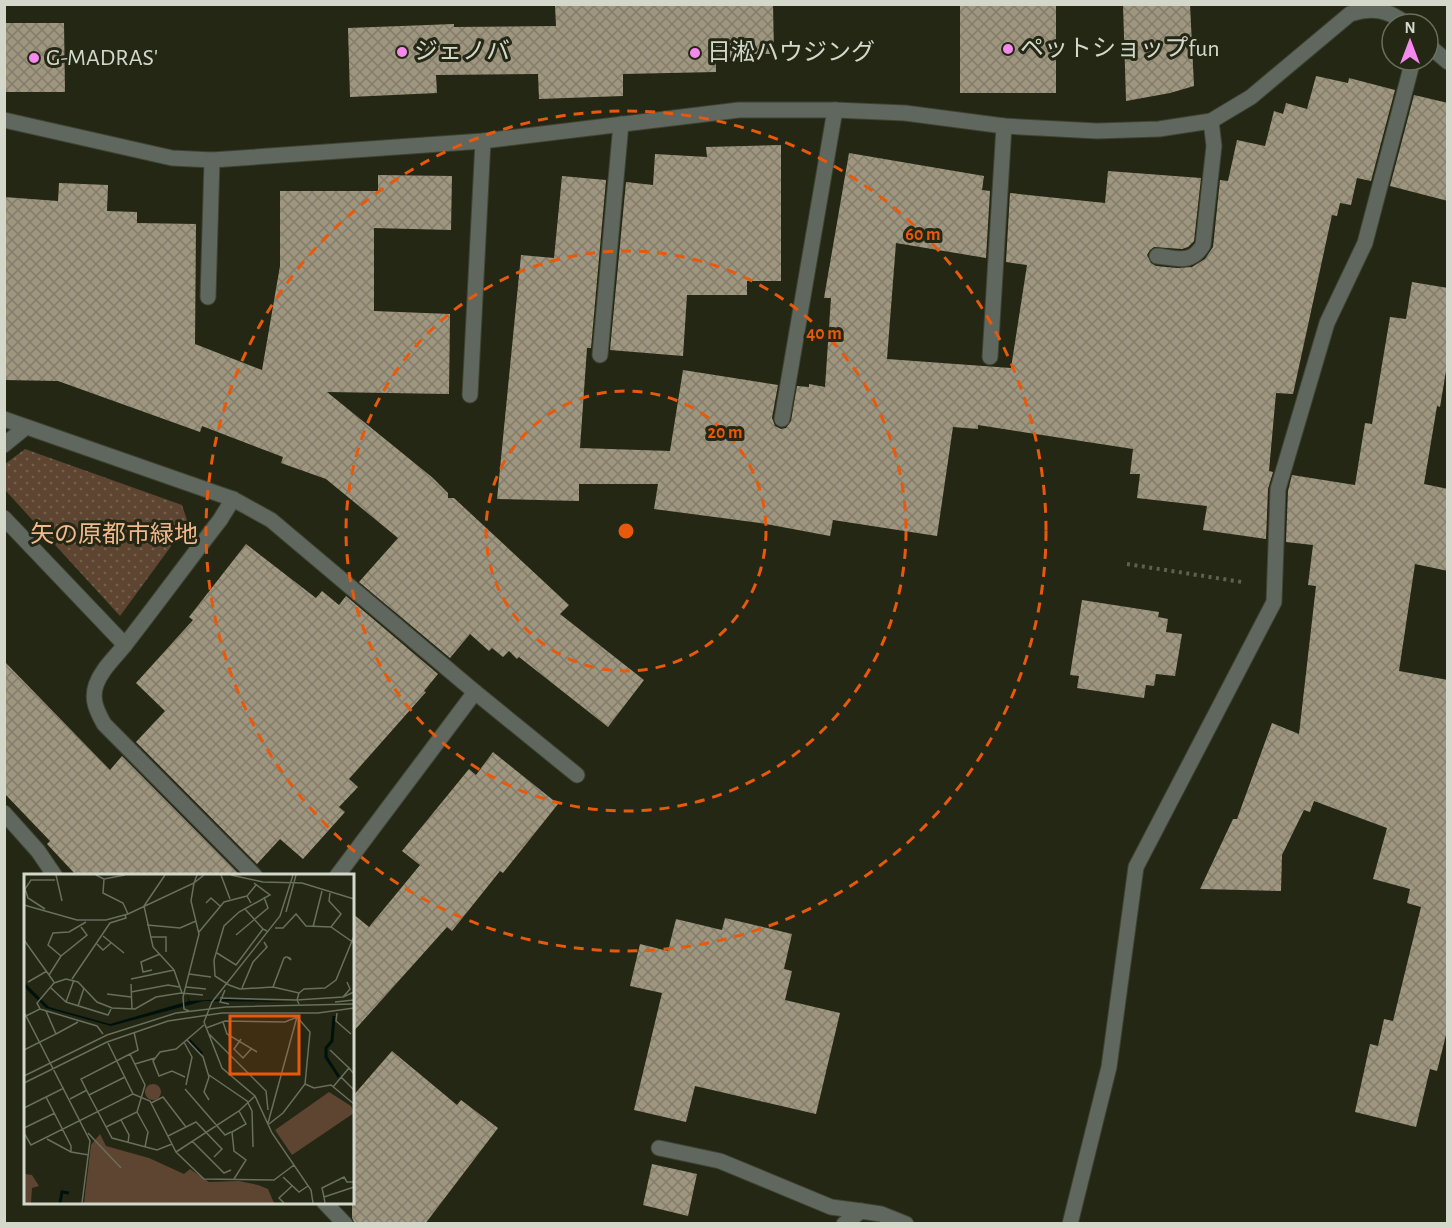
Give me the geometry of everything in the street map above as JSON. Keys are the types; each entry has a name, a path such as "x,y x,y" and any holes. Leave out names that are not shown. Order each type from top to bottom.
{"street":[{"path":"4,120 172,158 212,160 483,141 739,110 905,113 1004,126 1097,131 1159,129 1211,120 1251,97 1350,14 1378,7"},
{"path":"1070,1224 1109,1067 1136,867 1274,602 1278,489 1327,323 1365,243 1410,72"},
{"path":"782,419 835,110"},
{"path":"1156,256 1190,259 1198,254 1203,245 1214,146 1211,120"},
{"path":"600,355 621,124"},
{"path":"990,357 1004,126"},
{"path":"470,395 483,141"},
{"path":"208,297 212,160"},
{"path":"4,419 233,499 271,520 577,775"},
{"path":"4,445 26,427"},
{"path":"233,499 220,520 106,668 96,685 93,699 104,724 253,874"},
{"path":"4,518 125,645"},
{"path":"339,874 475,692"},
{"path":"4,813 38,851 54,874"},
{"path":"659,1148 720,1161 831,1207 881,1214 906,1224"},
{"path":"325,1204 345,1224"},
{"path":"844,1224 861,1211"}],"path":[{"path":"1127,564 1275,587"}],"green space":[{"name":"矢の原都市緑地","path":"25,449 182,505 188,523 120,616 5,490 5,464"}],"building":[{"path":"773,4 774,54 747,54 748,58 716,58 716,72 623,74 623,96 539,99 538,74 436,75 437,93 350,97 348,28 454,24 454,27 556,26 555,6"},
{"name":"ペットショップfun","path":"960,4 1056,4 1056,93 960,93"},
{"path":"1123,4 1190,4 1194,86 1126,101"},
{"name":"G-MADRAS'","path":"4,23 64,23 65,92 4,92"},
{"path":"1316,76 1348,83 1349,78 1395,90 1371,181 1357,178 1351,205 1340,203 1337,216 1332,215 1293,394 1276,393 1269,471 1273,472 1268,489 1266,539 1203,530 1207,506 1137,498 1140,474 1130,474 1133,449 978,425 978,429 953,427 937,536 833,520 830,536 760,523 654,509 658,484 579,484 579,501 497,499 521,255 554,258 562,176 606,180 591,348 587,348 580,448 670,451 683,370 778,385 772,418 775,426 781,429 786,428 791,421 797,386 809,387 809,384 825,387 831,298 824,298 849,153 984,176 982,190 990,191 986,258 896,243 887,359 1011,368 1027,265 1006,262 1010,193 1105,203 1108,171 1201,178 1194,241 1182,249 1154,247 1147,255 1151,263 1156,266 1192,267 1205,259 1213,247 1220,180 1228,181 1237,140 1265,146 1274,111 1283,114 1286,103 1307,109"},
{"path":"1414,95 1448,103 1448,201 1390,186"},
{"path":"781,145 781,281 747,281 747,295 687,295 683,356 610,350 626,182 653,185 655,154 707,157 706,147"},
{"path":"378,175 452,176 451,230 374,228 374,311 450,314 449,394 327,392 433,478 448,493 448,498 454,498 569,605 560,614 644,680 608,727 509,651 503,657 492,648 489,651 470,634 450,658 359,582 398,538 326,479 281,463 283,457 202,426 200,432 58,381 4,380 4,197 58,201 59,183 108,185 107,211 137,212 137,223 196,224 195,344 262,370 280,266 280,191 378,191"},
{"path":"1412,282 1448,288 1448,359 1440,407 1437,406 1424,484 1448,489 1448,571 1415,564 1399,671 1448,680 1448,1027 1437,1071 1430,1069 1416,1127 1355,1112 1370,1044 1378,1046 1384,1019 1393,1021 1421,907 1407,903 1410,889 1373,879 1387,828 1314,801 1310,812 1304,810 1282,855 1281,891 1200,889 1233,819 1237,819 1272,723 1299,734 1316,586 1308,585 1313,545 1286,542 1288,491 1292,475 1355,485 1365,423 1372,424 1390,317 1406,319"},
{"path":"246,544 316,598 322,591 339,605 346,596 438,674 424,691 426,692 349,779 358,787 339,807 345,812 303,859 280,839 257,864 136,742 165,711 136,683 193,620 189,617"},
{"path":"1082,600 1159,612 1158,617 1168,619 1166,632 1182,634 1175,676 1156,674 1154,686 1146,685 1144,698 1077,688 1079,676 1070,675"},
{"path":"4,661 110,770 122,756 239,874 75,874 47,844 50,841 4,793"},
{"path":"493,752 558,804 503,873 500,871 452,931 447,927 354,1031 354,915 369,927 420,865 402,851 469,769 476,775"},
{"path":"725,918 792,934 784,969 792,971 785,1000 840,1013 816,1114 695,1086 686,1122 634,1110 662,993 630,986 640,944 668,951 676,919 722,930"},
{"path":"392,1051 457,1105 461,1100 498,1128 425,1224 355,1224 352,1218 354,1095"},
{"path":"652,1164 697,1174 688,1216 643,1205"}],"place":[{"name":"ペットショップfun","path":"1008,49"},
{"name":"ジェノバ","path":"402,52"},
{"name":"日淞ハウジング","path":"695,53"},
{"name":"G-MADRAS'","path":"34,58"}]}
